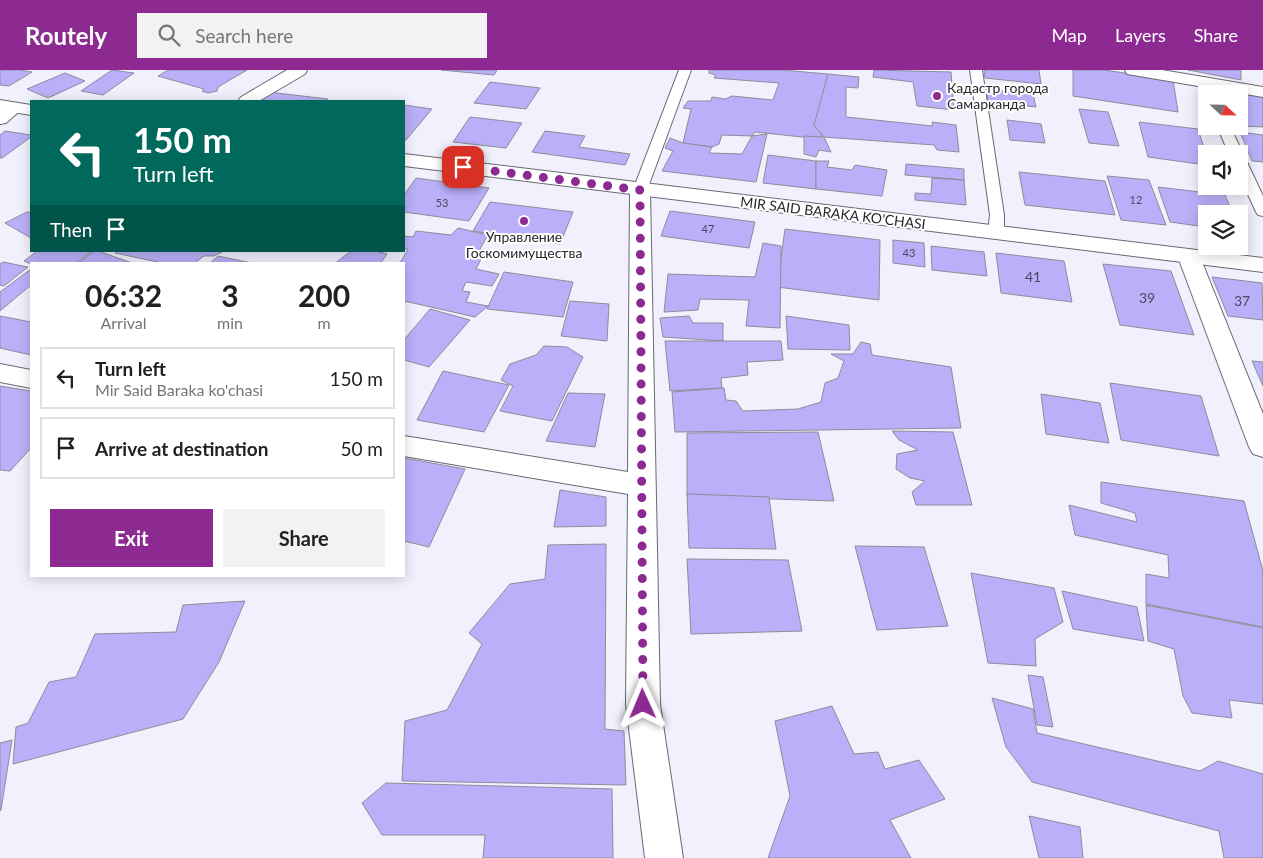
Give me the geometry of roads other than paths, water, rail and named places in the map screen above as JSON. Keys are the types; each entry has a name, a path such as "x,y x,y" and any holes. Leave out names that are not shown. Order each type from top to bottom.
{"street":[{"path":"249,100 298,70"},
{"path":"1133,70 1198,85"},
{"path":"1248,91 1263,92"},
{"path":"5,111 30,110"},
{"name":"MIR SAID BARAKA KO'CHASI","path":"405,160 1263,265"},
{"path":"640,190 643,704 664,858"},
{"path":"1189,257 1263,447"},
{"path":"0,373 30,379"},
{"path":"405,446 641,485"}],"lane":[{"path":"640,190 685,70"},
{"path":"976,70 997,215 996,232"},
{"path":"1248,180 1263,212"}],"place":[{"name":"Кадастр города Самарканда","path":"937,96"},
{"name":"Управление Госкомимущества","path":"524,221"}]}
